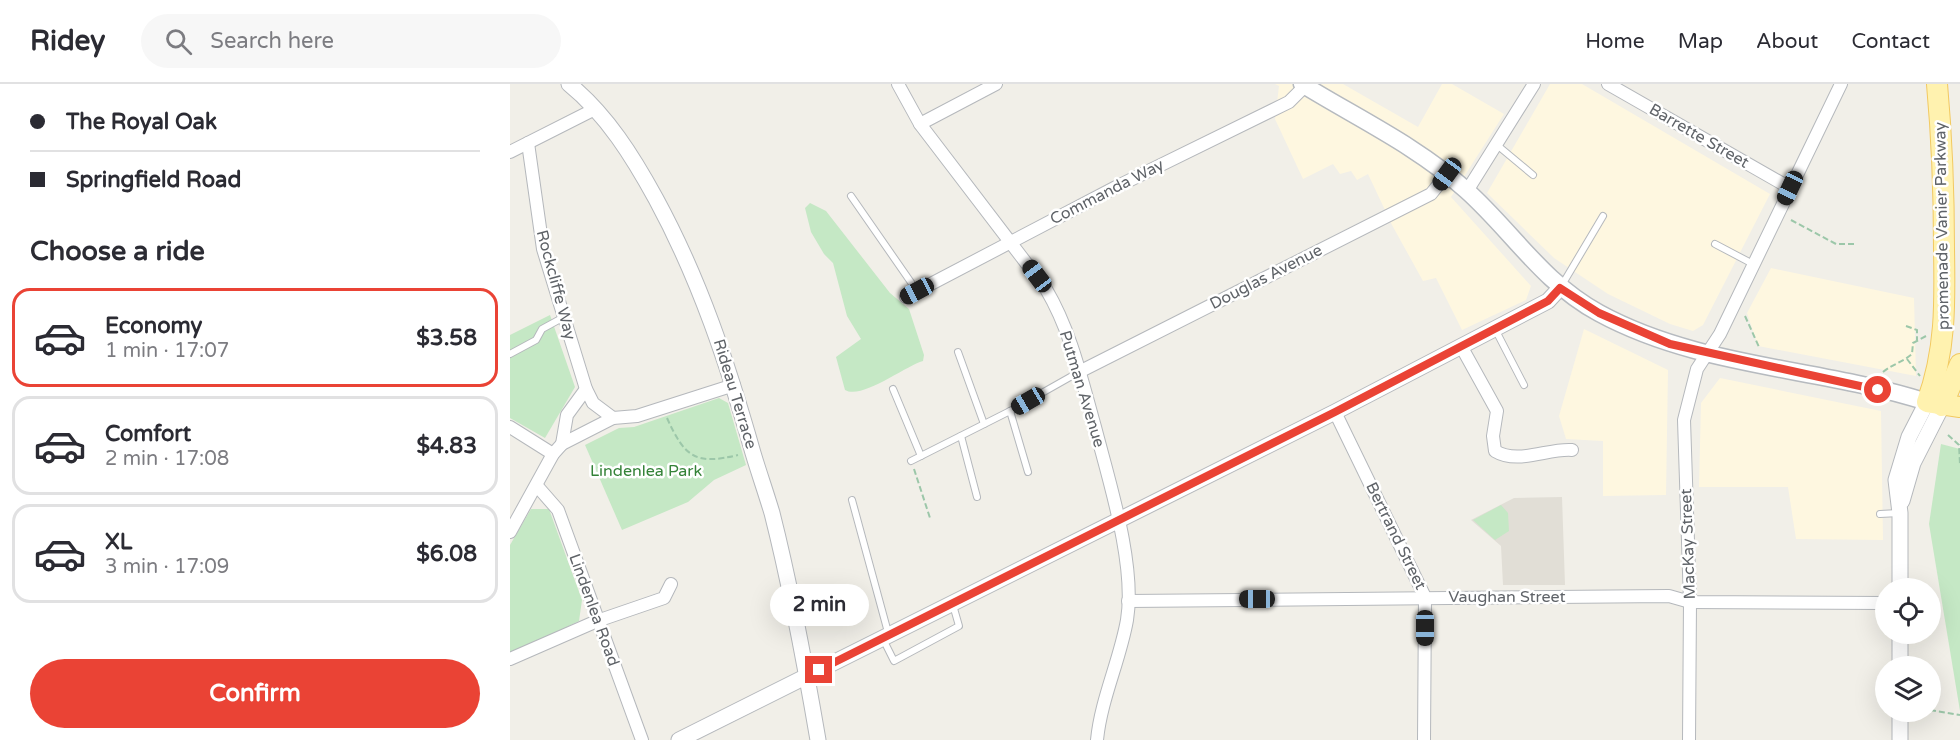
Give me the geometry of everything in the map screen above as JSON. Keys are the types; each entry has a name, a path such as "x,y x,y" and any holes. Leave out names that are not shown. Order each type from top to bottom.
{"main road":[{"name":"promenade Vanier Parkway","path":"1937,84 1945,204 1945,305 1943,342 1935,381 1943,405"},
{"path":"1303,85 1429,159 1467,191 1560,288 1599,313 1645,335 1707,353 1943,405 1953,417 1954,427"},
{"path":"1943,405 1960,364"}],"street":[{"name":"Rideau Terrace","path":"569,84 595,109 626,147 667,219 704,299 734,385 772,514 808,676 818,740"},
{"name":"Putman Avenue","path":"898,84 920,124 1011,241 1056,306 1079,372 1115,501 1128,578 1127,620 1097,740"},
{"path":"920,124 996,84"},
{"path":"1467,191 1534,84"},
{"name":"Barrette Street","path":"1608,84 1790,188"},
{"name":"MacKay Street","path":"1689,740 1690,602 1684,420 1697,369 1720,334 1840,84"},
{"name":"Commanda Way","path":"912,294 1011,241 1289,102 1303,85"},
{"path":"510,152 595,109"},
{"name":"Rockcliffe Way","path":"528,143 543,249 586,389 593,403 613,418"},
{"name":"Douglas Avenue","path":"1079,372 1431,194 1447,174"},
{"path":"679,740 1335,412 1548,301 1560,288"},
{"path":"1461,346 1497,411 1493,436 1495,451 1519,456 1547,454 1557,449 1572,450"},
{"path":"510,532 553,454 562,444 613,418 637,416 734,385"},
{"path":"562,444 567,415 586,389"},
{"path":"1900,578 1900,513 1913,463 1943,405"},
{"name":"Bertrand Street","path":"1335,412 1425,597 1424,740"},
{"path":"510,427 553,454"},
{"name":"Lindenlea Road","path":"537,486 558,510 642,740"},
{"path":"510,659 597,621 664,598 671,584"},
{"name":"Vaughan Street","path":"1128,601 1669,596 1690,602 1875,603"},
{"path":"1900,722 1900,740"}],"lane":[{"path":"1497,145 1533,175"},
{"path":"851,196 912,294"},
{"path":"1560,288 1603,216"},
{"path":"1715,244 1753,264"},
{"path":"510,354 536,340 542,328 564,317"},
{"path":"1495,328 1524,385"},
{"path":"958,352 984,424"},
{"path":"911,461 1010,411 1079,372"},
{"path":"893,389 921,456"},
{"path":"1010,411 1028,472"},
{"path":"961,436 977,497"},
{"path":"852,500 886,638 894,661 959,626 953,604"},
{"path":"1880,514 1900,513"}],"path":[{"path":"1791,220 1836,244 1855,244"},
{"path":"1745,316 1759,347"},
{"path":"1906,326 1917,330 1917,340"},
{"path":"1883,372 1896,362 1907,359 1912,354 1913,343 1933,332"},
{"path":"1907,359 1922,378"},
{"path":"662,407 687,452 699,459 719,459 753,452"},
{"path":"1954,427 1959,445 1960,464"},
{"path":"911,461 930,518"},
{"path":"1941,712 1960,715"}],"shaded area":[{"path":"1275,84 1343,84 1418,127 1442,84 1452,84 1504,114 1451,197 1531,286 1526,300 1462,330 1436,278 1423,281 1392,225 1368,174 1357,180 1351,171 1340,174 1333,164 1303,179 1275,119 1279,86"},
{"path":"1550,84 1582,84 1770,194 1703,325 1693,331 1670,324 1608,294 1554,258 1487,193"},
{"path":"1771,268 1914,298 1916,376 1758,346 1747,313"},
{"path":"1584,329 1668,370 1666,495 1603,496 1603,441 1566,439 1559,416"},
{"path":"1720,378 1881,411 1883,540 1796,539 1788,487 1699,487 1701,403"},
{"path":"1562,497 1565,585 1503,585 1501,546 1471,520 1514,498"}],"green space":[{"path":"810,203 826,211 890,293 909,309 924,355 923,361 872,387 852,392 845,390 836,357 861,339 847,316 833,263 824,254 811,232 805,208"},
{"path":"550,315 575,387 545,438 510,418 510,335"},
{"name":"Lindenlea Park","path":"719,398 728,403 746,465 714,480 688,502 622,530 585,445 619,428 634,427"},
{"path":"1941,444 1960,449 1960,711 1941,596 1941,578 1938,578 1929,524"},
{"path":"1501,505 1508,513 1509,531 1495,540 1473,520"},
{"name":"Lindenlea Park","path":"531,509 549,509 582,600 579,621 510,655 510,545"}],"route":[{"path":"819,670 1335,412 1548,301 1560,288 1599,313 1670,344 1729,359 1878,390"}]}
